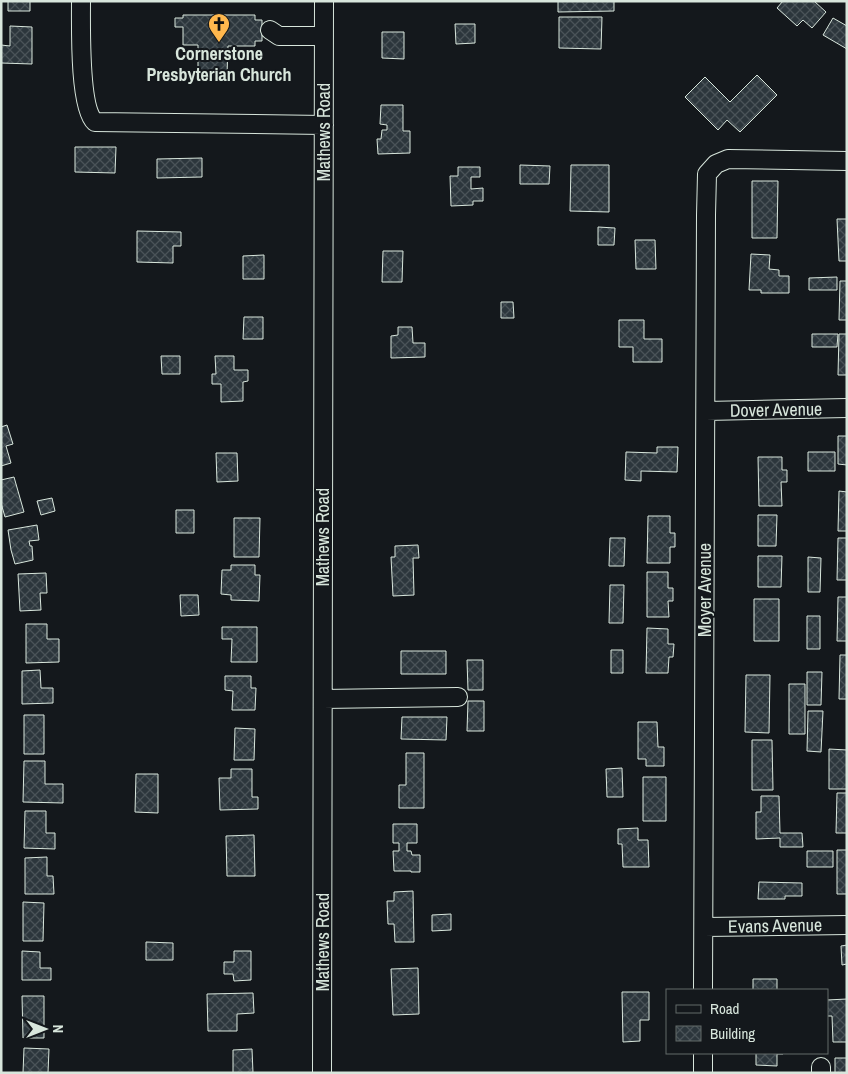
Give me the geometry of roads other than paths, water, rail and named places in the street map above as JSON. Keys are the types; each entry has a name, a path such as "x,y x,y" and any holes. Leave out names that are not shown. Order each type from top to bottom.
{"street":[{"name":"Mathews Road","path":"322,1073 324,1"},
{"path":"81,6 82,76 90,116 95,122 324,125"},
{"path":"270,30 279,36 324,36"},
{"name":"Moyer Avenue","path":"703,989 707,174 716,164 728,159 847,161"},
{"name":"Dover Avenue","path":"706,411 847,408"},
{"path":"323,699 458,697"},
{"name":"Evans Avenue","path":"704,927 847,925"},
{"path":"702,1073 703,1054"}],"place":[{"name":"Cornerstone Presbyterian Church","path":"219,43"}]}
